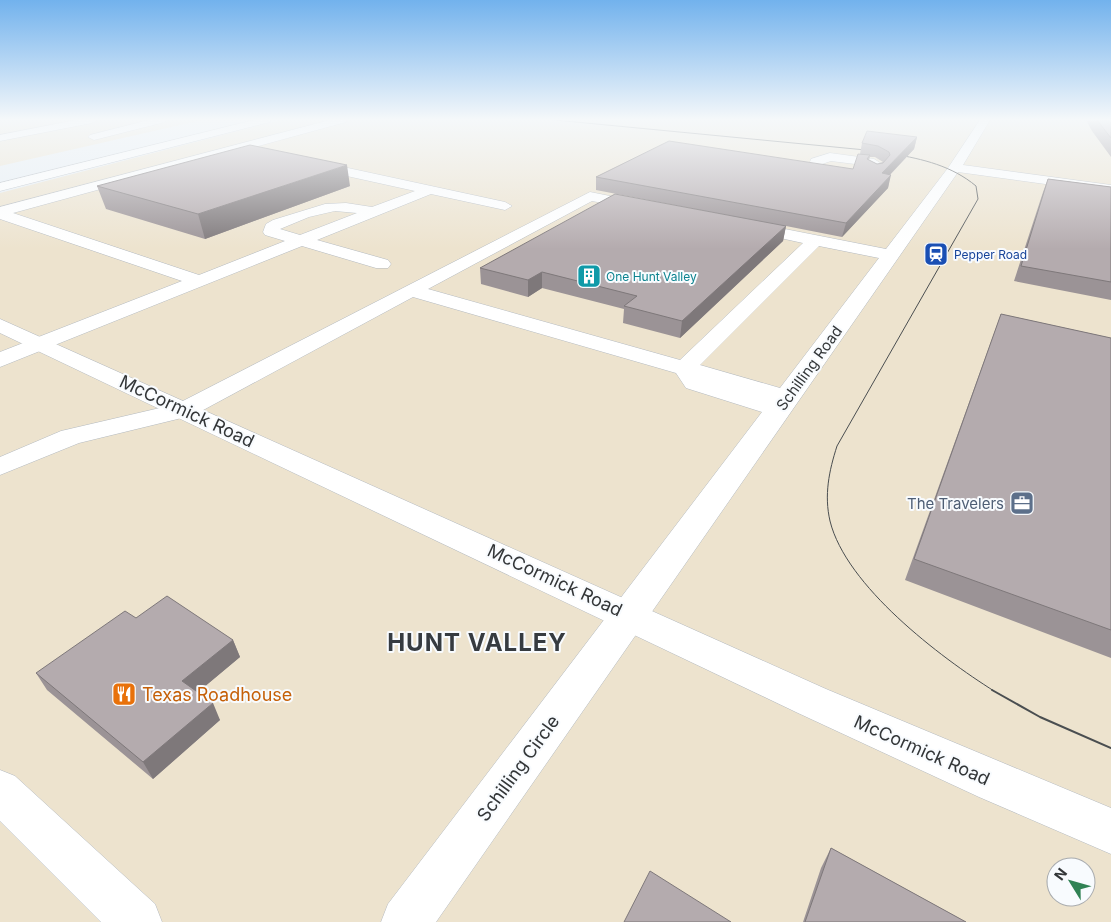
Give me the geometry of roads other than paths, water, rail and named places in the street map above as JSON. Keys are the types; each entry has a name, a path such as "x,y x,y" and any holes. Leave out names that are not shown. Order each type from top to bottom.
{"street":[{"path":"0,175 50,163"},
{"path":"0,187 95,163"},
{"path":"0,213 181,163"},
{"path":"206,163 219,166"},
{"path":"303,163 505,206"},
{"path":"873,171 879,166 874,163"},
{"name":"Schilling Road","path":"629,614 957,163"},
{"path":"954,168 1111,189"},
{"path":"0,379 52,349 199,282 429,190"},
{"path":"0,467 70,437 186,410 412,292 590,196 659,210"},
{"path":"373,212 355,207 330,206 272,227 271,232 299,242 382,264"},
{"path":"0,213 199,282"},
{"path":"727,223 891,255"},
{"path":"684,368 815,240"},
{"path":"412,292 684,368 783,403"},
{"name":"McCormick Road","path":"0,325 629,614 812,701 994,782 1111,830"},
{"path":"0,360 52,349"},
{"name":"Schilling Circle","path":"406,922 629,614"},
{"path":"0,791 137,922"}],"tram line":[{"path":"933,163 957,173 976,186 978,199 837,446 828,483 828,511 839,546 855,570 875,594 898,618 923,639 972,677 994,691"},
{"path":"992,690 1040,717 1111,748"}],"place":[{"name":"Pepper Road","path":"936,254"},
{"name":"One Hunt Valley","path":"589,276"},
{"name":"The Travelers","path":"1022,503"},
{"name":"Texas Roadhouse","path":"124,694"}],"district":[{"name":"HUNT VALLEY","path":"477,642"}]}
